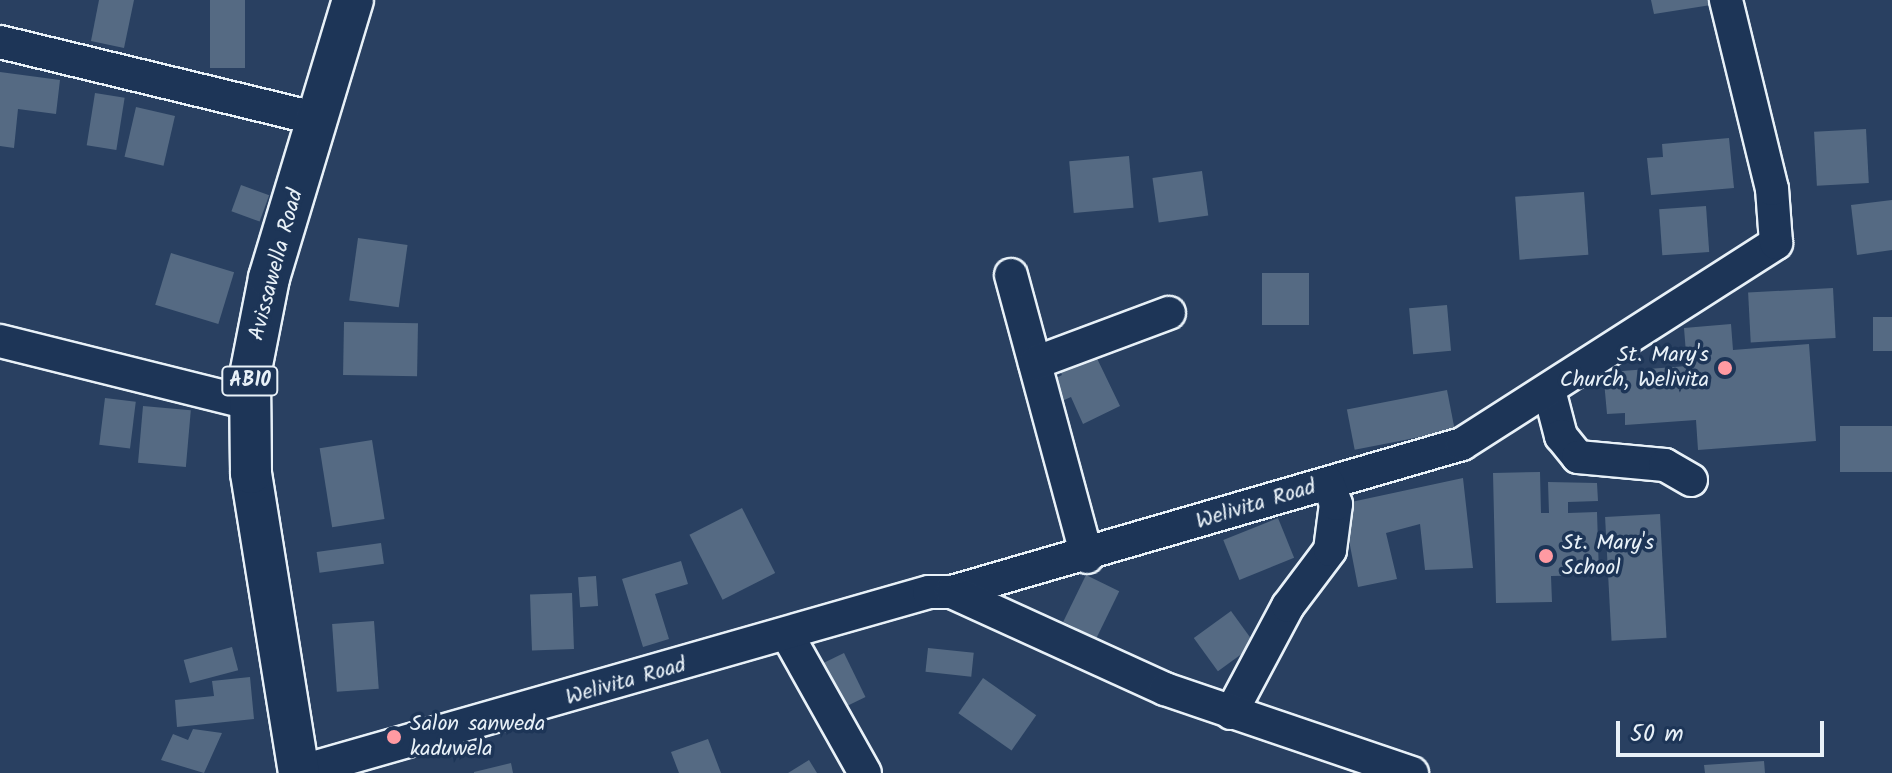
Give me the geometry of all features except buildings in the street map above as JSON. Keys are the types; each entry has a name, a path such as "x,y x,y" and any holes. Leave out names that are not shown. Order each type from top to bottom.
{"main road":[{"name":"Avissawella Road","path":"299,773 251,473 248,403 269,278 353,0"}],"street":[{"name":"Welivita Road","path":"299,773 788,636 896,597 952,592 1087,557 1462,444 1549,390 1693,290 1776,243 1772,189 1726,0"},
{"path":"0,42 319,119"},
{"path":"1011,275 1087,557"},
{"path":"1035,363 1169,313"},
{"path":"0,341 248,403"},
{"path":"1549,390 1561,436 1578,457 1665,465 1691,480"},
{"path":"1231,713 1288,606 1330,550 1336,504 1328,483"},
{"name":"Welivita Road","path":"952,592 1231,713 1412,773"},
{"path":"788,636 865,773"}],"place":[{"name":"St. Mary's Church, Welivita","path":"1725,368"},
{"name":"St. Mary's School","path":"1546,556"},
{"name":"Salon sanweda kaduwela","path":"394,737"}]}
